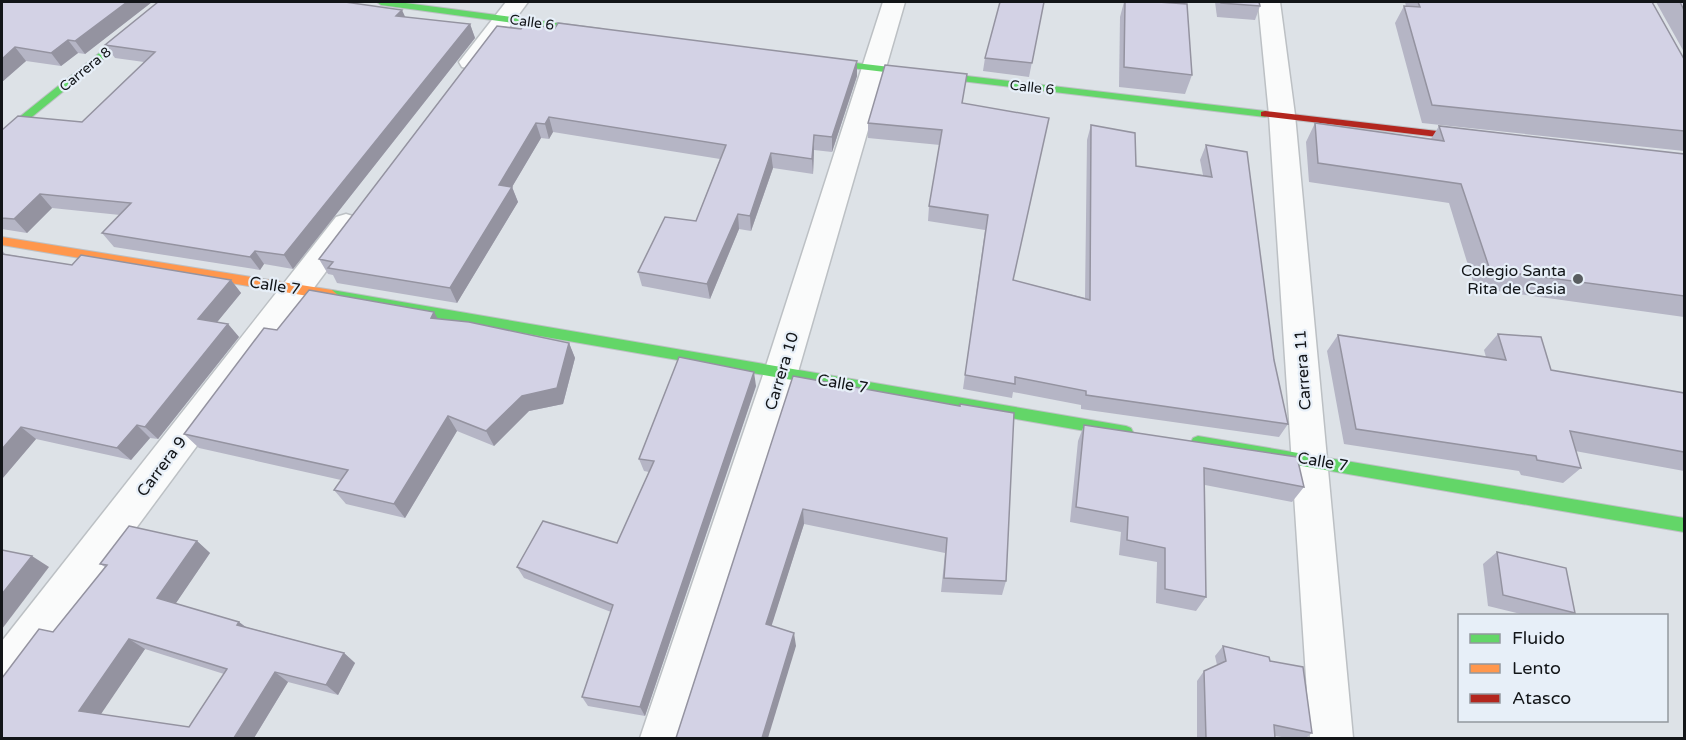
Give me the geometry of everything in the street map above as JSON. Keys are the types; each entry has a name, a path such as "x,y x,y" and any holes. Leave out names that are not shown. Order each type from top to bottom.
{"street":[{"name":"Carrera 8","path":"2,136 168,2"},
{"name":"Calle 6","path":"381,2 510,10 619,34"},
{"name":"Carrera 10","path":"661,738 782,372 894,2"},
{"name":"Carrera 11","path":"1269,2 1282,115 1332,738"},
{"path":"454,84 510,10"},
{"name":"Calle 6","path":"803,60 1495,141"},
{"name":"Carrera 9","path":"2,674 361,205"},
{"name":"Calle 7","path":"2,241 297,289 1139,434"},
{"name":"Calle 7","path":"1185,440 1308,459 1684,525"}],"building":[{"path":"2,2 127,2 75,41 68,40 51,53 15,47 2,59"},
{"path":"158,2 345,2 402,10 396,16 470,24 284,255 255,251 250,257 102,233 131,203 40,194 14,219 2,218 2,130 18,116 82,122 155,52 105,45"},
{"path":"1000,2 1044,2 1032,63 985,58"},
{"path":"1125,2 1187,4 1192,75 1124,67"},
{"path":"1259,2 1260,6 1221,3"},
{"path":"1418,2 1652,2 1684,59 1684,131 1432,105 1404,6 1420,7"},
{"path":"558,23 857,61 832,137 814,135 812,159 771,153 750,216 738,214 707,284 638,272 665,217 696,221 726,145 549,117 545,124 536,123 499,185 512,187 450,288 328,268 333,262 319,259 497,26 521,29 524,24 555,28"},
{"path":"885,65 967,74 962,103 1049,118 1013,280 1090,300 1091,125 1135,133 1136,166 1212,177 1206,145 1247,152 1274,360 1288,424 1086,395 1086,391 1015,377 1015,384 965,375 988,215 929,206 942,130 868,123"},
{"path":"1315,123 1444,141 1439,126 1684,154 1684,296 1490,270 1461,184 1318,163"},
{"path":"2,254 72,265 81,255 231,280 198,319 228,324 145,427 137,425 117,448 21,427 2,449"},
{"path":"309,290 434,312 431,318 469,322 569,343 557,388 522,396 486,431 448,416 394,504 334,490 348,470 184,434 264,328 277,330"},
{"path":"1498,334 1541,337 1551,370 1684,393 1684,452 1570,431 1581,468 1537,460 1536,456 1356,429 1338,335 1506,360"},
{"path":"679,357 754,372 640,707 582,697 613,605 517,567 543,521 617,543 654,461 639,459"},
{"path":"793,376 960,406 960,404 1014,413 1006,581 944,578 947,538 803,509 766,624 794,633 762,738 676,738"},
{"path":"1084,425 1297,457 1304,487 1204,468 1206,597 1165,589 1165,548 1127,540 1128,517 1076,507"},
{"path":"129,526 197,541 157,598 239,622 237,625 344,653 326,685 275,672 234,738 2,738 2,678 39,629 53,632 107,565 100,564","holes":["129,639 227,669 189,727 79,711"]},
{"path":"2,550 32,556 2,594"},
{"path":"1497,552 1566,568 1575,613 1503,595"},
{"path":"1223,646 1269,657 1270,661 1303,667 1312,733 1274,725 1275,738 1206,738 1204,671 1226,661"}],"traffic: fast":[{"path":"2,136 168,2"},
{"path":"381,2 602,32"},
{"path":"813,61 1265,114"},
{"path":"332,295 1126,432"},
{"path":"1198,442 1684,525"}],"traffic: slow":[{"path":"2,241 332,295"}],"traffic: jam":[{"path":"1265,114 1480,139"}],"place":[{"name":"Colegio Santa Rita de Casia","path":"1578,279"}]}
